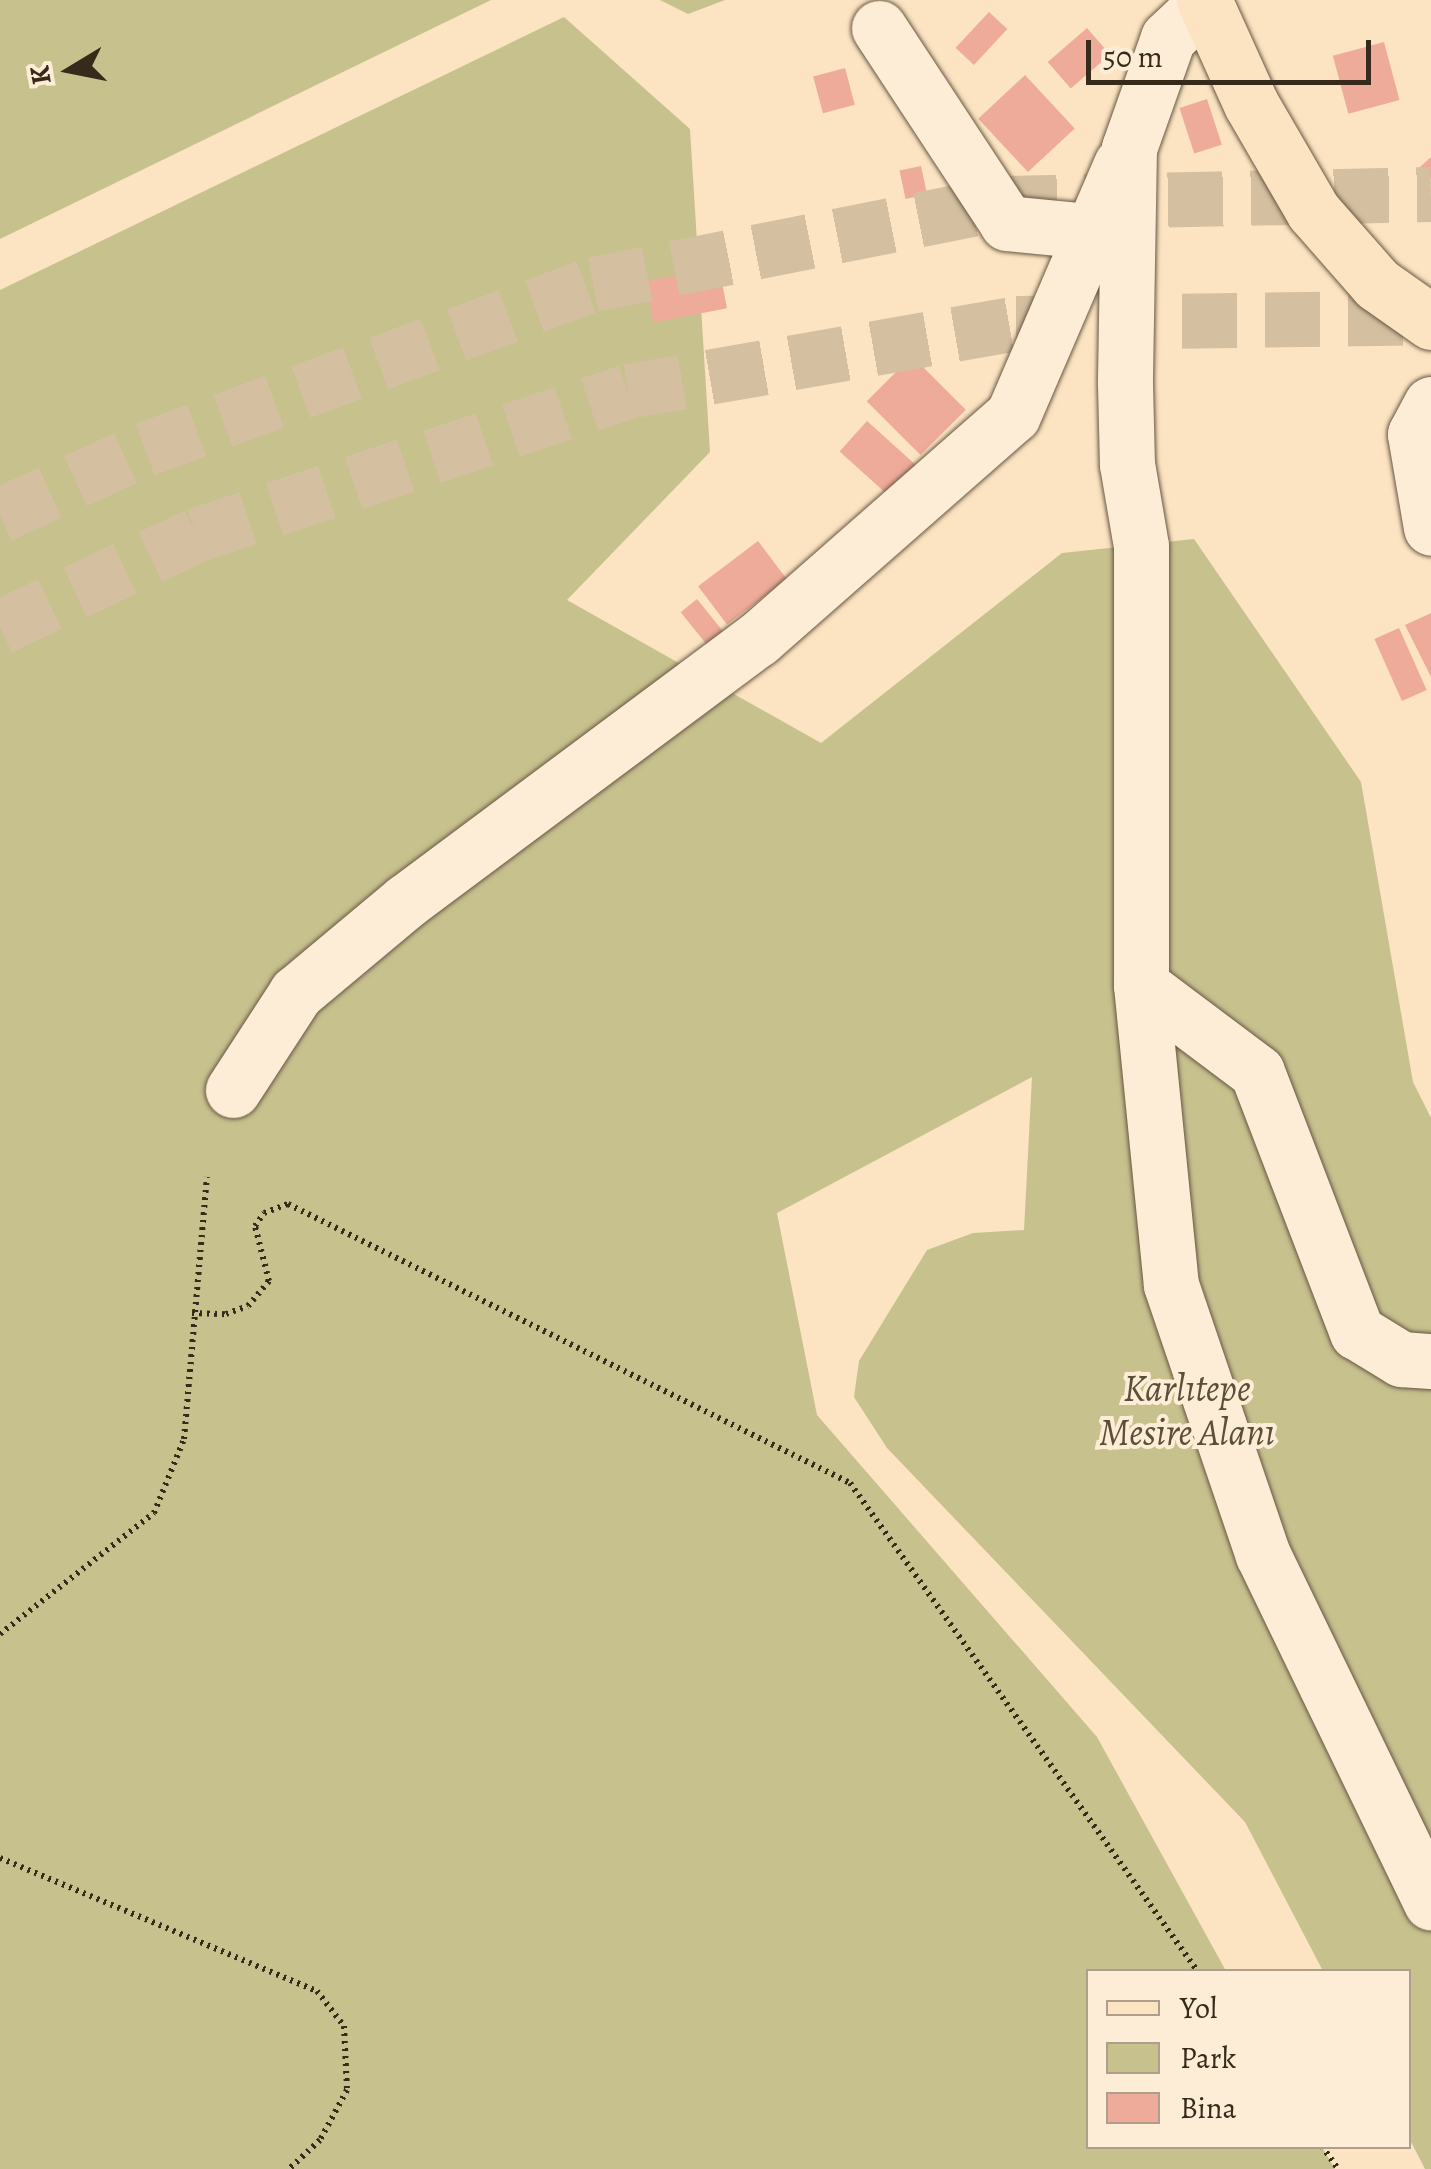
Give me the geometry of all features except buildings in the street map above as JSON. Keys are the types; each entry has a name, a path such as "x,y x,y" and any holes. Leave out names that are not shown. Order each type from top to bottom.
{"main road":[{"path":"1204,1 1251,104 1313,211 1378,284 1431,322"}],"street":[{"path":"233,1090 296,992 406,902 758,639 1012,415 1088,232 1129,148 1168,38 1204,1"},
{"path":"879,28 1007,224 1088,232"},
{"path":"1129,148 1125,384 1127,464 1141,546 1142,985 1171,1285 1263,1555 1431,1904"},
{"path":"1431,404 1415,434 1431,528"},
{"path":"1142,985 1257,1072 1357,1332 1401,1359 1431,1361"}],"path":[{"path":"0,1634 154,1513 184,1439 207,1177"},
{"path":"192,1314 226,1314 248,1306 269,1282 255,1226 264,1213 288,1204 318,1215 850,1483 1196,1969"},
{"path":"0,1858 317,1991 344,2026 347,2090 320,2140 289,2169"}],"green space":[{"path":"0,0 491,0 0,239"},
{"path":"660,0 725,0 688,14"},
{"name":"Karlıtepe Mesire Alanı","path":"564,17 690,129 710,452 567,600 821,743 1062,553 1194,539 1361,782 1413,1082 1431,1118 1431,2169 1425,2169 1411,2142 1411,1969 1322,1969 1245,1822 887,1448 854,1397 859,1361 927,1250 973,1233 1024,1230 1032,1077 777,1213 817,1415 1097,1737 1225,1969 1086,1969 1086,2149 1323,2149 1335,2169 0,2169 0,290"}],"tunnel":[{"path":"0,515 145,449 593,284 1002,203 1431,194"},
{"path":"0,627 196,535 628,391 1016,323 1431,317"}]}
